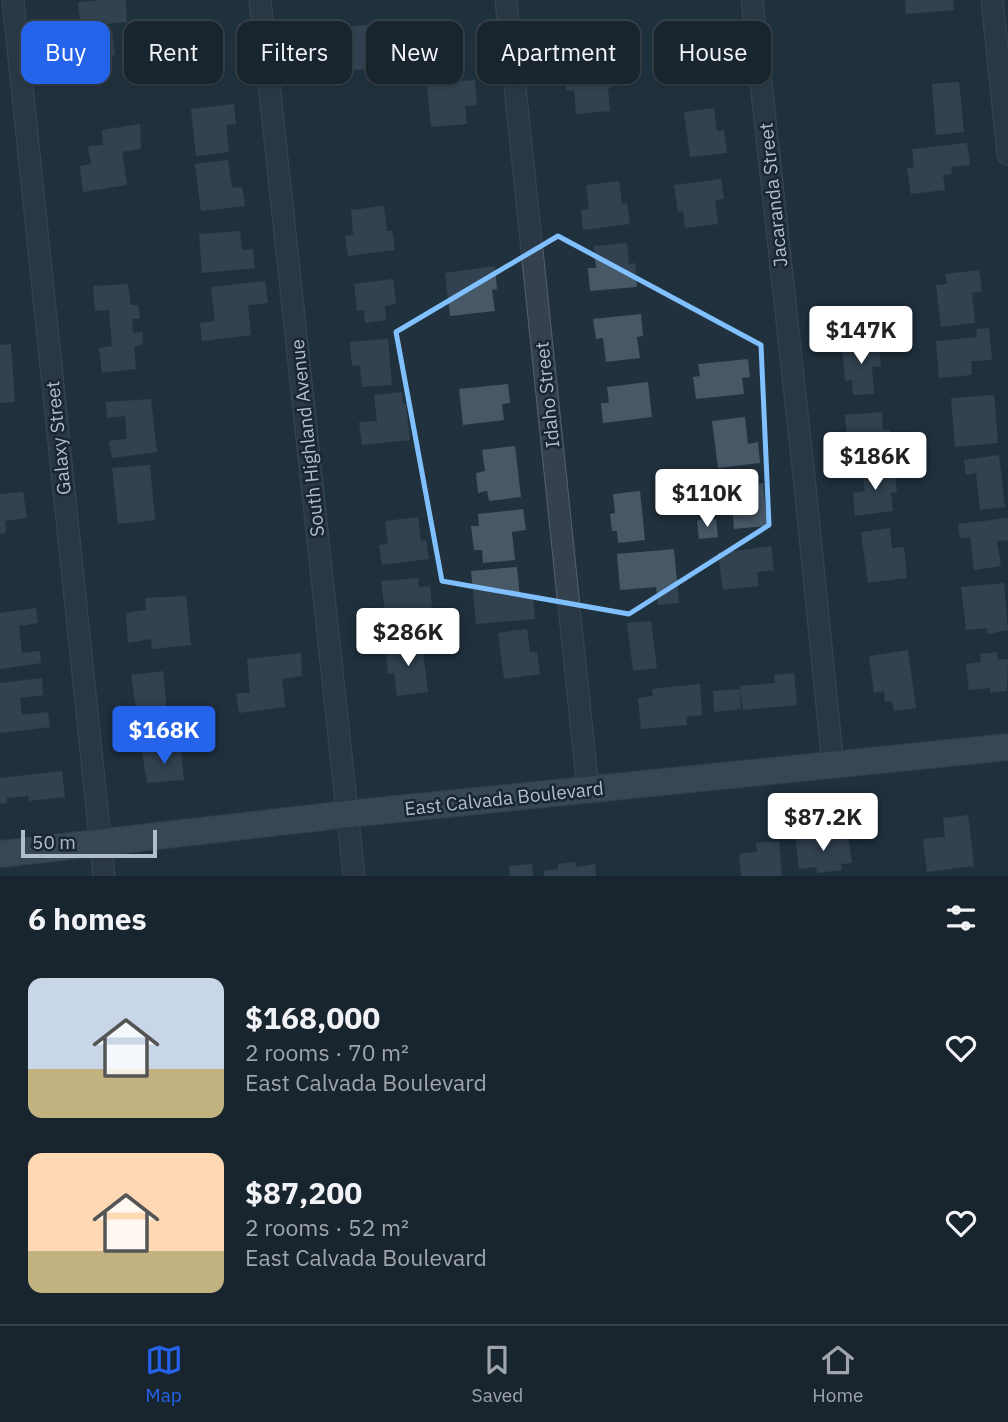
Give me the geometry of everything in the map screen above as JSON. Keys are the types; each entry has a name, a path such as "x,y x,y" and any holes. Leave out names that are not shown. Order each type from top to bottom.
{"main road":[{"name":"East Calvada Boulevard","path":"0,854 348,814 1008,747"}],"street":[{"name":"Galaxy Street","path":"13,0 104,876"},
{"name":"South Highland Avenue","path":"260,0 354,876"},
{"name":"Idaho Street","path":"506,0 588,789"},
{"name":"Jacaranda Street","path":"752,0 833,766"},
{"path":"992,0 1008,153"}],"highlighted area":[{"path":"558,236 761,345 769,525 629,614 442,581 396,332"}],"building":[{"path":"126,0 127,21 110,23 110,21 80,21 78,2"},
{"path":"905,0 953,0 954,10 906,14"},
{"path":"366,25 366,69 352,70 352,27"},
{"path":"110,30 115,55 110,56"},
{"path":"475,80 477,105 465,106 467,124 431,127 427,84 463,84 463,81"},
{"path":"959,82 964,132 936,135 932,84"},
{"path":"565,84 613,84 613,87 608,88 610,111 576,114 574,90 566,91"},
{"path":"234,104 236,124 226,125 229,152 196,156 191,109"},
{"path":"714,108 717,131 724,130 727,153 690,157 684,112"},
{"path":"140,124 141,149 122,152 127,185 83,192 80,166 91,164 88,146 103,145 102,130"},
{"path":"967,143 970,165 951,167 952,174 943,175 945,190 911,194 907,168 914,167 912,149"},
{"path":"228,160 232,188 242,187 245,206 201,211 195,164"},
{"path":"721,179 724,199 715,200 718,224 685,228 683,211 678,212 674,185"},
{"path":"619,181 622,204 627,203 630,224 583,230 581,210 589,209 586,185"},
{"path":"384,206 387,231 392,231 395,250 348,256 345,236 353,235 351,210"},
{"path":"240,231 242,250 253,249 255,268 202,273 199,234"},
{"path":"627,243 629,264 635,263 637,287 590,291 588,268 596,268 594,246"},
{"path":"495,266 497,289 492,290 495,311 450,316 445,273"},
{"path":"979,270 982,291 972,293 975,323 941,327 936,285 947,284 945,274"},
{"path":"393,279 396,304 385,306 386,320 365,323 364,310 357,311 354,284"},
{"path":"265,281 268,303 248,305 251,335 202,341 200,323 215,321 211,287"},
{"path":"128,284 131,305 138,305 140,319 132,319 133,333 142,332 143,344 134,347 136,369 102,373 99,348 112,346 109,310 95,311 93,286"},
{"path":"641,314 643,336 637,337 640,358 606,362 603,338 596,339 593,319"},
{"path":"989,328 992,360 971,361 972,375 939,378 936,341 977,337 976,329"},
{"path":"388,339 392,385 362,387 360,365 352,366 350,342"},
{"path":"879,342 881,366 872,367 874,394 853,395 852,380 845,381 842,345"},
{"path":"11,344 15,402 0,403 0,345"},
{"path":"748,359 750,377 742,378 744,394 696,399 693,377 700,376 698,364"},
{"path":"648,382 652,417 603,423 601,403 609,403 607,387"},
{"path":"508,384 510,403 502,404 504,420 463,425 459,389"},
{"path":"402,392 410,440 362,445 359,422 377,421 374,395"},
{"path":"994,395 998,443 955,447 951,398"},
{"path":"151,399 157,452 112,458 109,441 127,439 125,416 107,418 106,402"},
{"path":"882,412 883,430 890,430 891,445 886,445 886,457 860,459 859,437 847,438 845,415"},
{"path":"745,417 748,444 758,442 760,463 718,468 712,421"},
{"path":"515,446 521,497 489,501 487,491 478,493 476,473 485,471 482,450"},
{"path":"999,455 1005,507 980,510 976,473 966,475 964,460"},
{"path":"150,465 155,520 118,524 112,468"},
{"path":"888,466 889,478 895,477 897,492 891,493 893,511 855,516 853,493 865,491 862,469"},
{"path":"763,483 767,526 734,529 732,504 721,504 719,487"},
{"path":"640,491 645,540 618,543 617,531 612,531 610,514 615,513 613,494"},
{"path":"23,492 27,518 5,521 6,533 0,534 0,494"},
{"path":"523,509 526,530 512,532 515,560 483,563 482,550 474,550 471,526 479,526 478,514"},
{"path":"418,517 421,541 426,540 429,559 382,565 379,545 388,544 385,521"},
{"path":"1008,518 1008,540 997,541 1001,566 974,570 970,537 960,538 958,524"},
{"path":"716,519 718,537 699,539 697,520"},
{"path":"890,528 892,548 904,547 907,578 868,583 861,532"},
{"path":"771,546 774,570 757,572 759,586 723,590 718,553"},
{"path":"674,549 679,603 658,605 656,587 620,590 617,554"},
{"path":"517,567 520,598 533,596 535,619 476,624 471,571"},
{"path":"418,578 419,587 430,586 434,629 388,633 381,581"},
{"path":"1004,583 1008,630 988,634 987,628 966,630 961,587"},
{"path":"186,596 191,645 152,649 151,639 128,643 126,613 146,610 145,598"},
{"path":"36,608 38,623 19,626 22,653 40,651 41,663 0,669 0,613"},
{"path":"651,621 657,668 633,671 627,623"},
{"path":"527,629 530,652 537,652 540,674 504,679 498,633"},
{"path":"422,643 428,692 397,696 394,673 388,674 385,647"},
{"path":"908,650 916,708 894,711 892,701 885,702 884,691 874,693 869,656"},
{"path":"997,652 998,660 1008,659 1007,691 990,693 990,688 969,690 966,664 981,662 980,654"},
{"path":"301,653 302,676 282,679 285,707 239,713 236,693 250,693 247,659"},
{"path":"163,671 167,712 137,715 131,675"},
{"path":"794,673 797,705 743,710 740,686 775,683 774,675"},
{"path":"42,678 43,695 20,698 22,715 48,712 50,727 0,733 0,683"},
{"path":"700,684 702,715 686,717 687,725 641,729 638,698 653,696 652,689"},
{"path":"740,689 741,709 714,712 713,691"},
{"path":"181,748 184,780 147,783 142,752"},
{"path":"62,771 65,797 29,801 28,796 7,798 7,803 0,804 0,778"},
{"path":"968,815 974,866 927,872 923,839 945,837 943,818"},
{"path":"815,832 815,840 848,836 852,863 841,864 842,870 817,873 816,867 799,869 795,835"},
{"path":"779,841 782,876 741,876 739,854 757,852 756,843"},
{"path":"575,862 576,867 595,864 596,876 544,876 544,871 558,869 558,864"},
{"path":"532,864 533,876 510,876 509,866"}]}
